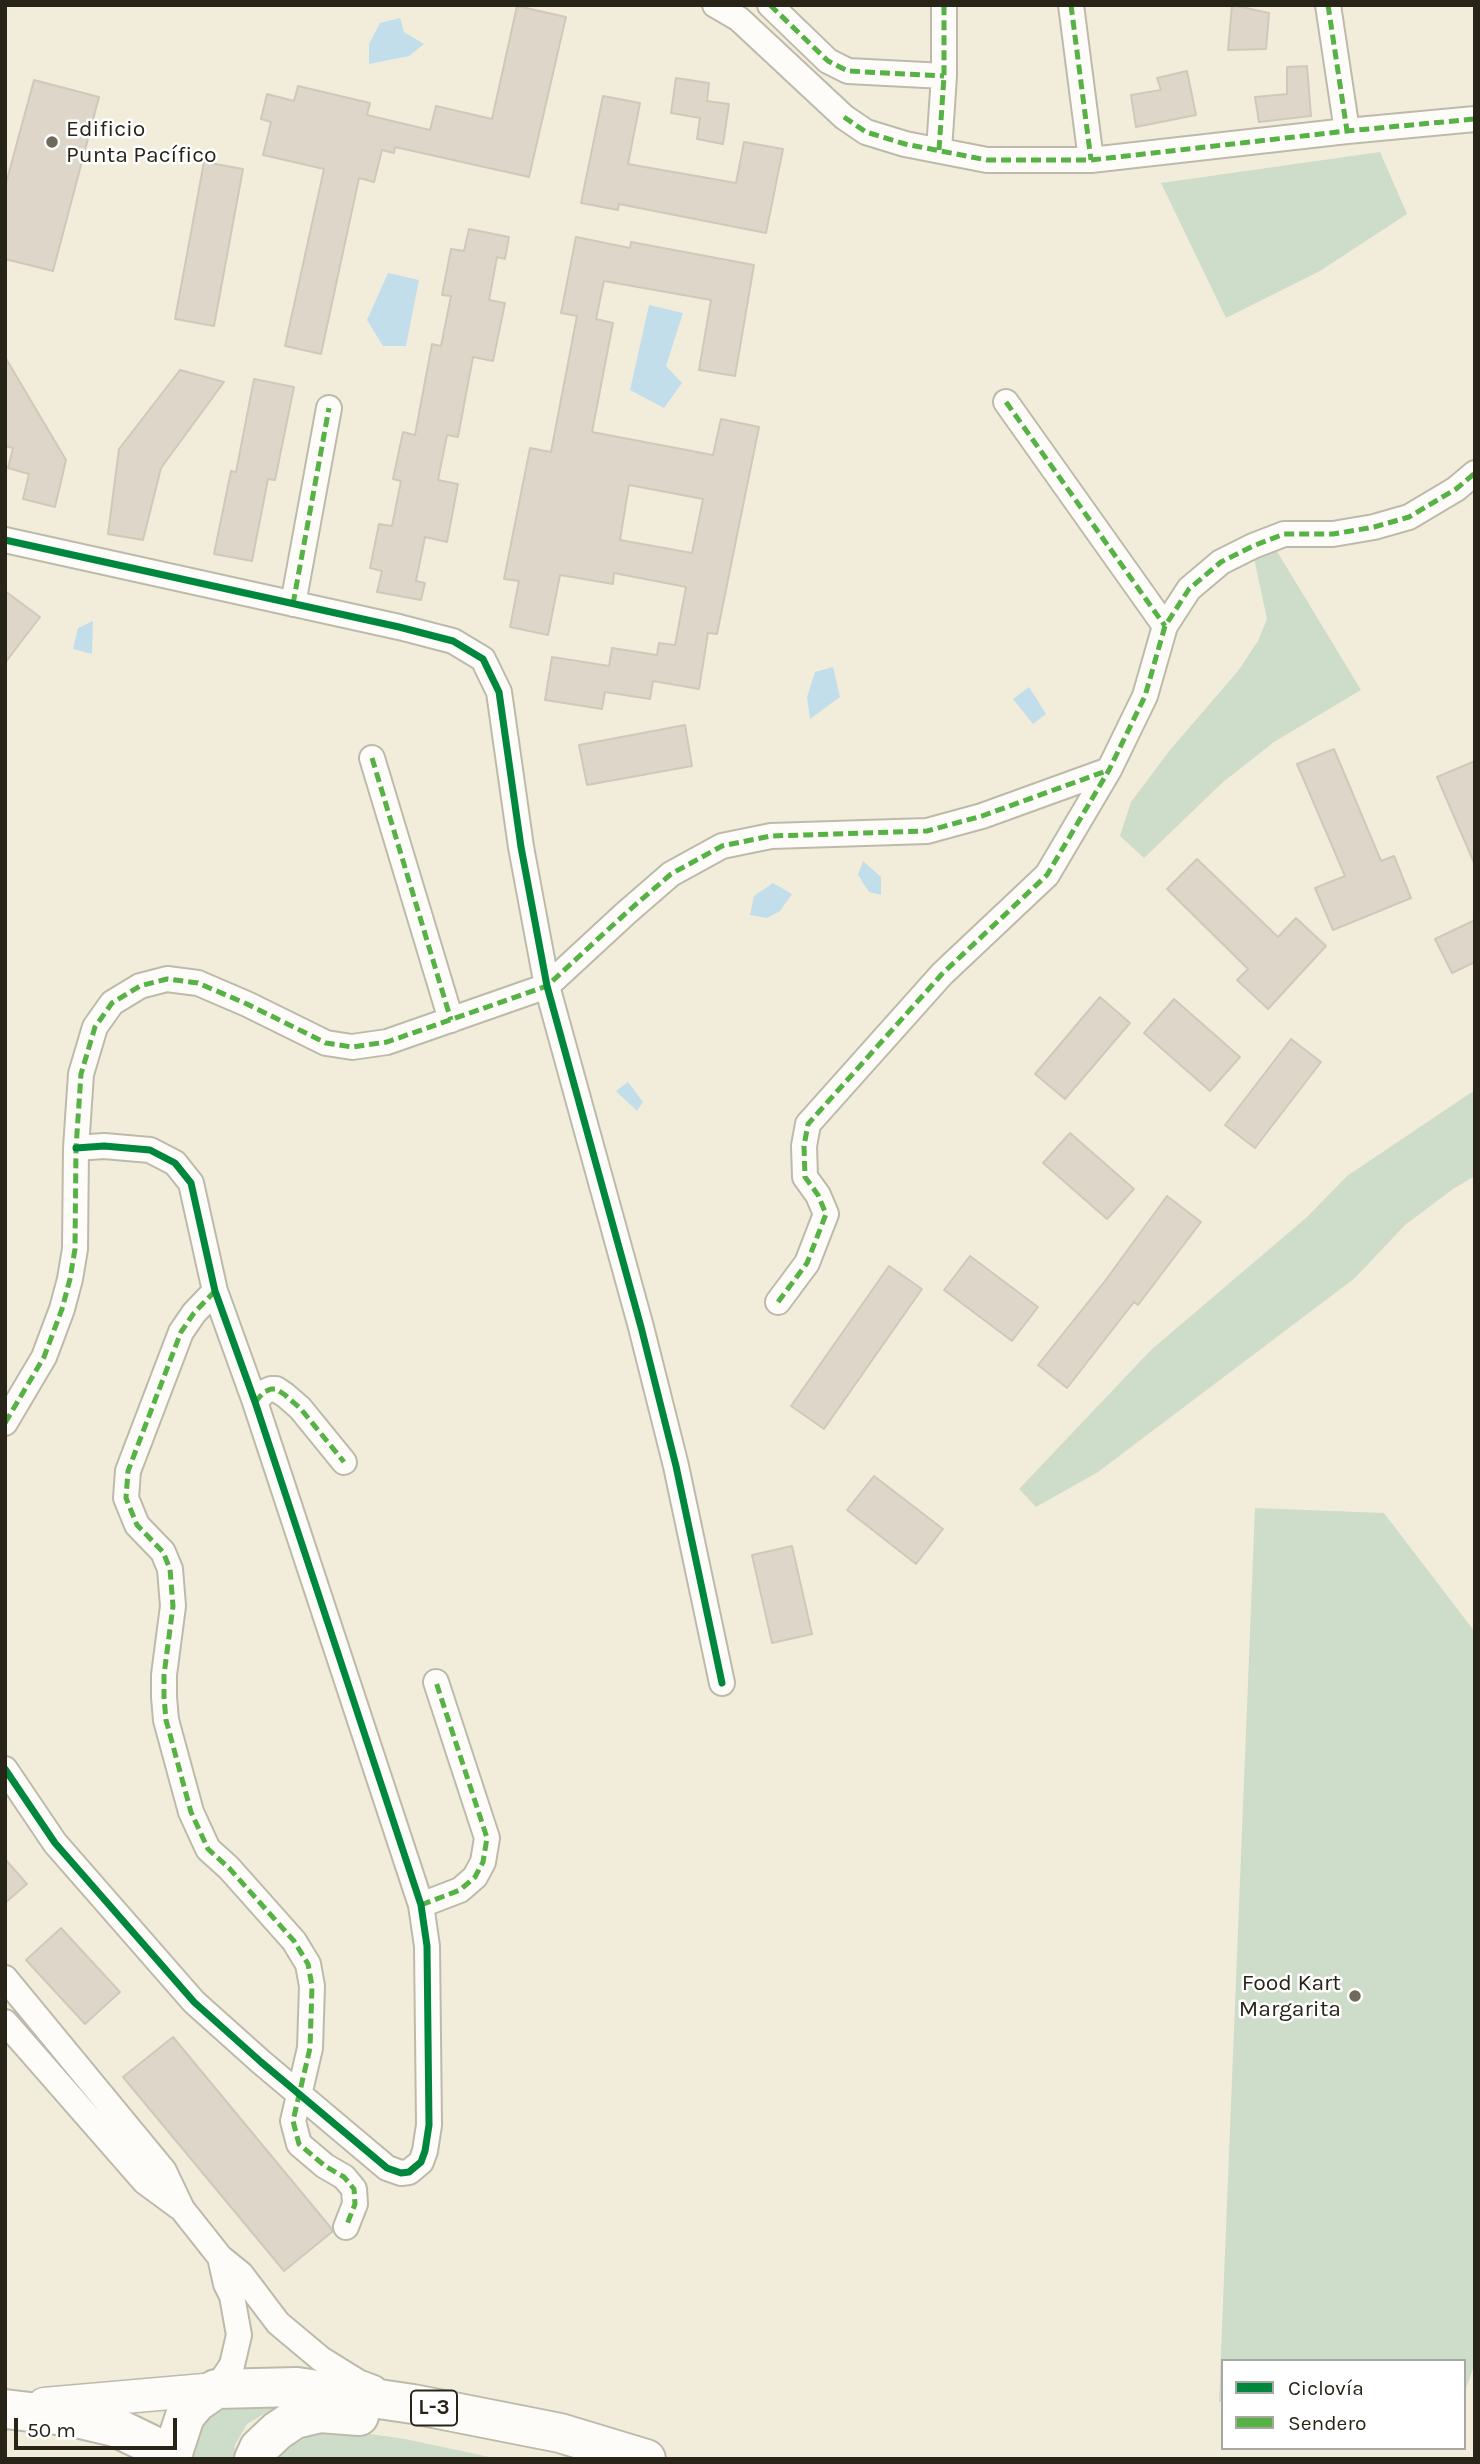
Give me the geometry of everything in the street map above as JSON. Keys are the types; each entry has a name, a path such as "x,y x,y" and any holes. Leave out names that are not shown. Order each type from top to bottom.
{"main road":[{"name":"L-3","path":"216,2389 297,2387 413,2404 560,2433 646,2459"},
{"path":"171,2459 185,2416 197,2402 216,2389"},
{"name":"L-3","path":"5,2408 72,2417 115,2427 152,2445 165,2459"},
{"name":"L-3","path":"254,2459 259,2448 295,2419 320,2413 345,2413 567,2459"}],"street":[{"path":"715,5 739,19 844,117 866,132 905,144 987,160 1091,160 1475,119"},
{"path":"770,5 828,61 848,71 944,76"},
{"path":"939,150 944,76 944,5"},
{"path":"1071,5 1091,160"},
{"path":"1328,5 1347,131"},
{"path":"1006,402 1165,626"},
{"path":"293,604 329,408"},
{"path":"778,1302 807,1264 826,1214 818,1195 805,1177 804,1146 808,1124 942,974 1047,876 1109,770 1145,696 1165,626 1188,589 1221,562 1284,534 1333,534 1374,527 1409,517 1456,489 1475,473"},
{"path":"5,540 453,641 483,659 499,692 521,847 547,986 641,1327 676,1466 722,1683"},
{"path":"372,758 451,1020"},
{"path":"5,1423 44,1357 62,1309 75,1250 76,1148 81,1074 95,1027 112,1003 140,986 167,979 198,983 326,1043 352,1046 387,1042 547,986 671,873 722,846 771,836 927,831 982,816 1109,770"},
{"path":"5,1769 55,1843 194,2002 387,2168 401,2173 408,2172 421,2162 429,2125 428,1946 421,1905 255,1402 215,1291 191,1183 184,1172 168,1158 150,1150 103,1146 76,1148"},
{"path":"215,1291 194,1313 181,1332 128,1471 126,1498 137,1525 163,1552 170,1569 173,1606 164,1675 164,1697 166,1720 191,1812 208,1849 229,1868 294,1941 308,1964 312,1986 310,2048 293,2121 299,2144 324,2166 344,2177 354,2189 355,2204 346,2227"},
{"path":"255,1402 271,1389 285,1395 300,1408 344,1462"},
{"path":"421,1905 460,1889 475,1877 483,1862 487,1838 436,1682"},
{"path":"5,1978 164,2171 182,2209 220,2257 241,2274 278,2323 321,2360 358,2382 413,2404"},
{"path":"5,2022 145,2182 182,2209"},
{"path":"216,2389 232,2365 239,2335 232,2296 226,2284 220,2257"},
{"name":"L-3","path":"5,2408 216,2389"}],"green space":[{"path":"1380,152 1407,214 1320,271 1226,318 1161,183"},
{"path":"1275,548 1361,690 1274,742 1222,783 1144,858 1120,836 1131,802 1170,750 1238,671 1258,641 1267,619 1254,558"},
{"path":"1475,1090 1475,1176 1405,1225 1355,1278 1098,1472 1036,1507 1019,1489 1151,1350 1307,1217 1347,1176"},
{"name":"Food Kart Margarita","path":"1255,1508 1384,1513 1475,1632 1475,2363 1466,2388 1466,2359 1221,2359 1219,2402"},
{"path":"317,2397 274,2408 247,2424 235,2445 234,2459 183,2459 185,2434 214,2405"},
{"path":"342,2430 405,2439 499,2459 278,2459 288,2448 311,2435"}],"water":[{"path":"400,18 404,32 424,44 409,56 369,64 369,44 380,23"},
{"path":"388,273 419,280 406,346 383,346 367,320"},
{"path":"649,305 683,313 666,366 682,383 664,408 630,390"},
{"path":"93,621 92,654 73,649 78,628"},
{"path":"833,667 840,697 810,719 807,697 815,672"},
{"path":"1029,687 1046,714 1033,724 1013,699"},
{"path":"863,861 881,877 881,895 869,892 858,875"},
{"path":"773,883 792,894 780,911 767,918 750,915 754,896"},
{"path":"628,1082 643,1102 637,1111 616,1091"}],"building":[{"path":"1232,5 1269,13 1266,49 1228,50"},
{"path":"517,6 566,17 529,177 395,147 394,153 382,150 374,182 359,178 321,354 285,346 324,169 263,155 271,122 261,119 267,94 294,101 298,86 370,103 367,115 430,130 436,106 492,119"},
{"path":"1307,66 1311,116 1259,122 1255,97 1287,94 1287,67"},
{"path":"1187,71 1196,115 1136,127 1131,95 1161,90 1157,78"},
{"path":"676,78 709,83 707,101 729,104 723,144 697,139 700,118 671,113"},
{"name":"Edificio Punta Pacífico","path":"34,80 99,97 53,271 5,259 5,187"},
{"path":"603,96 640,103 628,164 736,183 744,142 783,149 766,233 619,204 618,210 581,203"},
{"path":"204,162 243,169 214,326 175,319"},
{"path":"469,229 509,237 505,259 497,257 489,300 505,303 493,361 473,357 458,437 447,435 438,480 458,484 447,542 425,537 416,581 425,583 421,600 377,592 382,571 370,568 379,524 392,526 401,481 393,479 403,432 415,435 432,344 441,346 451,296 442,295 451,249 464,251"},
{"path":"576,237 630,248 631,242 754,265 735,376 699,370 711,300 604,281 596,319 613,323 592,432 713,455 721,419 759,427 717,634 708,633 699,689 653,681 650,699 605,692 602,709 545,700 552,657 609,666 612,648 657,655 659,643 675,645 686,587 614,573 613,584 560,575 548,635 510,627 519,581 504,579 530,448 551,452 577,316 561,313","holes":["629,485 703,499 692,553 620,540"]},
{"path":"5,357 66,460 55,507 23,499 29,474 8,468 13,448 5,446"},
{"path":"180,370 224,382 161,468 143,540 108,534 119,449"},
{"path":"254,379 294,387 275,480 268,479 252,561 214,554 231,471 236,472"},
{"path":"5,591 40,617 5,663"},
{"path":"685,725 692,766 587,785 579,745"},
{"path":"1334,749 1381,861 1394,856 1411,898 1333,930 1315,888 1345,876 1297,764"},
{"path":"1475,761 1475,865 1437,777"},
{"path":"1197,859 1278,937 1296,918 1326,946 1268,1009 1237,980 1248,969 1167,889"},
{"path":"1475,920 1475,962 1452,973 1435,939"},
{"path":"1100,997 1130,1023 1065,1099 1035,1074"},
{"path":"1174,999 1240,1057 1210,1091 1144,1033"},
{"path":"1291,1039 1321,1062 1255,1148 1225,1125"},
{"path":"1070,1133 1134,1189 1107,1219 1043,1163"},
{"path":"1167,1196 1201,1222 1138,1305 1134,1302 1067,1388 1038,1365 1105,1281"},
{"path":"970,1256 1038,1307 1012,1341 944,1290"},
{"path":"889,1266 922,1289 824,1429 791,1406"},
{"path":"874,1476 943,1529 916,1564 847,1510"},
{"path":"792,1546 812,1634 772,1643 752,1555"},
{"path":"5,1859 27,1884 5,1903"},
{"path":"61,1928 120,1992 85,2024 26,1960"},
{"path":"173,2037 331,2228 332,2232 284,2271 123,2077"}],"marked path":[{"path":"770,5 828,61 848,71 944,76"},
{"path":"939,150 944,76 944,5"},
{"path":"1071,5 1091,160"},
{"path":"1328,5 1347,131"},
{"path":"844,117 866,132 905,144 987,160 1091,160 1475,119"},
{"path":"1006,402 1165,626"},
{"path":"293,604 329,408"},
{"path":"778,1302 807,1263 826,1214 818,1195 805,1177 804,1146 808,1124 942,974 1047,875 1109,770 1145,696 1165,626 1189,589 1221,562 1284,534 1333,534 1374,527 1409,517 1456,489 1475,473"},
{"path":"372,758 451,1020"},
{"path":"5,1423 44,1357 70,1279 75,1249 76,1148 81,1074 95,1027 112,1003 140,986 167,979 198,983 326,1043 352,1047 387,1042 547,986 671,874 722,846 771,836 927,831 982,816 1109,770"},
{"path":"215,1291 194,1313 181,1332 128,1471 126,1498 137,1525 163,1552 170,1569 173,1606 164,1675 164,1697 166,1720 191,1812 208,1849 229,1868 294,1941 308,1964 312,1986 310,2048 293,2121 299,2144 325,2166 344,2177 354,2189 355,2204 346,2227"},
{"path":"255,1402 271,1389 285,1395 300,1408 344,1462"},
{"path":"421,1905 460,1890 475,1877 483,1862 487,1838 436,1682"}],"cycle path":[{"path":"5,540 399,627 453,641 483,659 499,692 521,847 547,986 641,1327 676,1466 722,1683"},
{"path":"5,1769 55,1843 194,2002 387,2168 401,2173 409,2172 421,2162 429,2125 427,1946 421,1905 255,1402 215,1291 191,1183 175,1163 150,1150 104,1146 76,1148"}],"place":[{"name":"Edificio Punta Pacífico","path":"52,142"},
{"name":"Food Kart Margarita","path":"1355,1996"}]}
